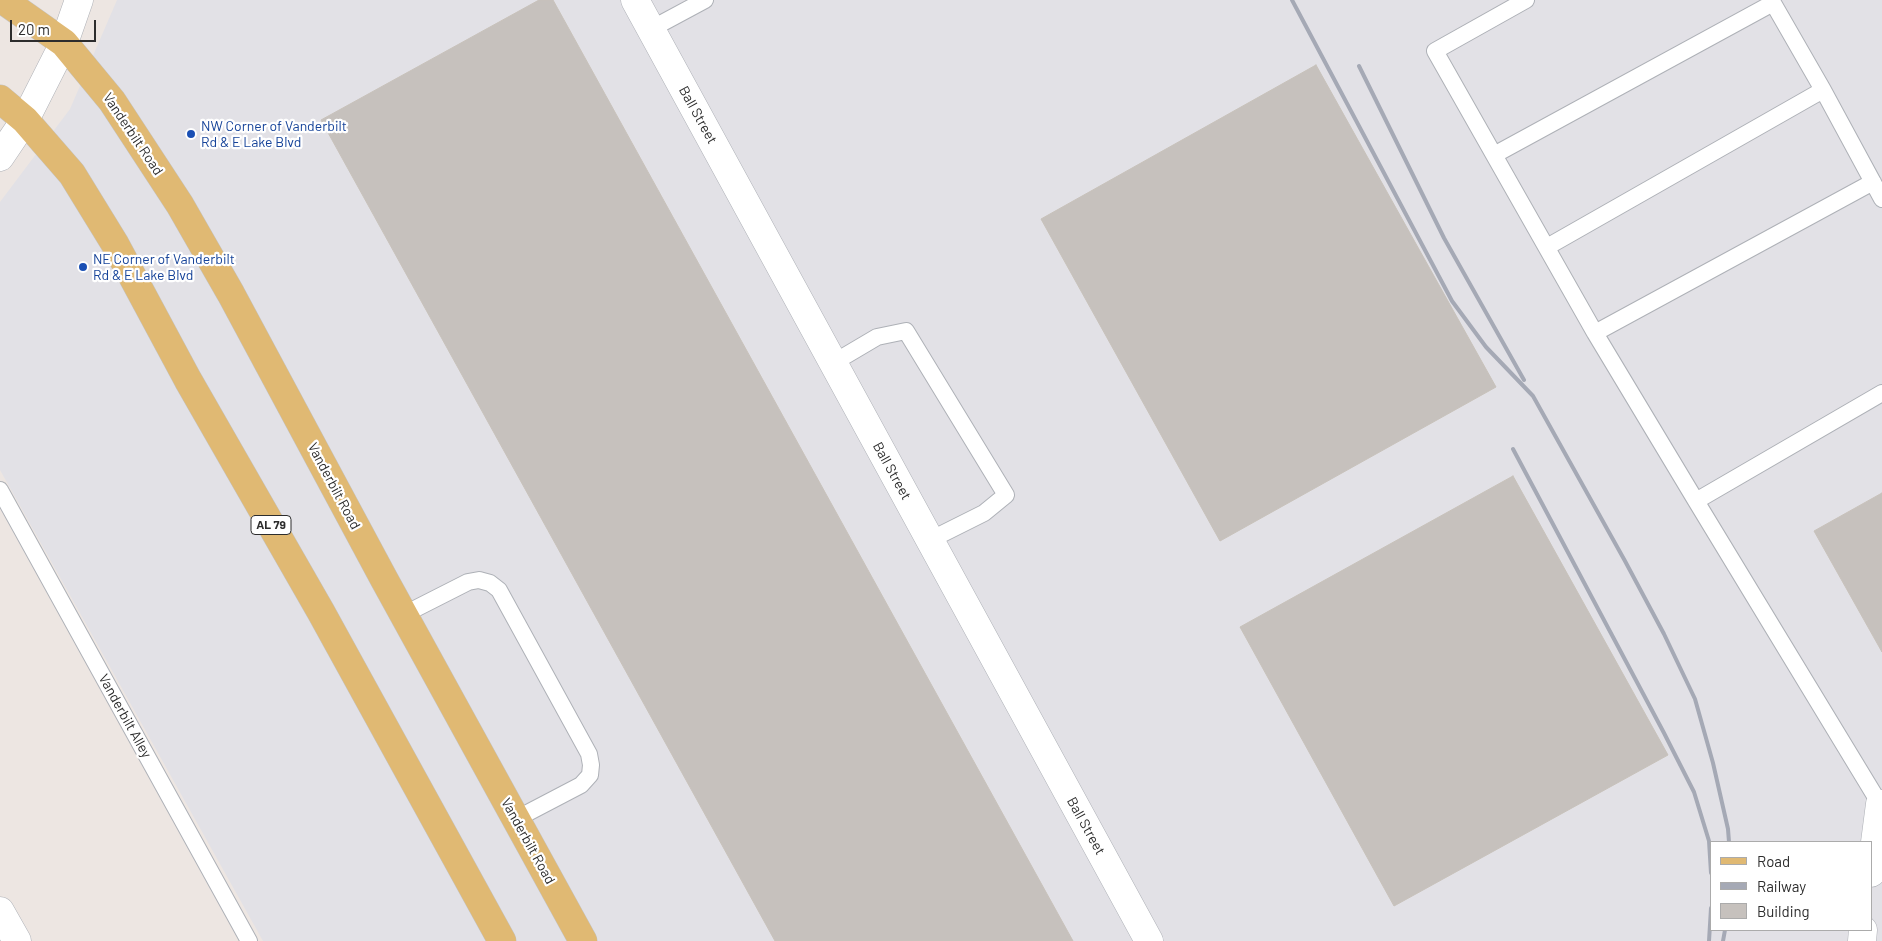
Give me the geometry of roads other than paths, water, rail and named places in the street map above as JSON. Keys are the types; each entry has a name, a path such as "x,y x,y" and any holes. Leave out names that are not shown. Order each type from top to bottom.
{"main road":[{"name":"Vanderbilt Road","path":"3,0 64,44 112,102 180,205 232,294 403,615 583,941"},
{"name":"AL 79","path":"0,99 25,120 72,174 115,244 188,380 321,612 502,941"}],"street":[{"path":"0,157 25,120 64,44 79,0"},
{"name":"Ball Street","path":"635,0 1149,941"},
{"path":"1872,866 1881,803"},
{"path":"0,911 17,941"}],"lane":[{"path":"651,29 705,0"},
{"path":"1526,0 1435,51 1596,332 1696,501 1881,803"},
{"path":"1494,155 1772,3 1823,90 1882,199"},
{"path":"1547,247 1823,90"},
{"path":"1596,332 1872,182"},
{"path":"833,363 876,337 906,331 1006,495 984,513 930,540"},
{"path":"1696,501 1882,393"},
{"name":"Vanderbilt Alley","path":"0,490 249,941"},
{"path":"403,615 468,582 479,580 490,583 499,590 589,754 591,765 590,775 581,785 516,819"}],"railway":[{"path":"1292,0 1452,301 1486,347 1533,396 1664,634 1695,699 1713,763 1729,841"},
{"path":"1359,66 1444,238 1524,380"},
{"path":"1513,449 1694,792 1709,841 1710,857"},
{"path":"1709,941 1710,924"},
{"path":"1723,941 1725,931"}],"place":[{"name":"NW Corner of Vanderbilt Rd & E Lake Blvd","path":"191,134"},
{"name":"NE Corner of Vanderbilt Rd & E Lake Blvd","path":"83,267"}]}
